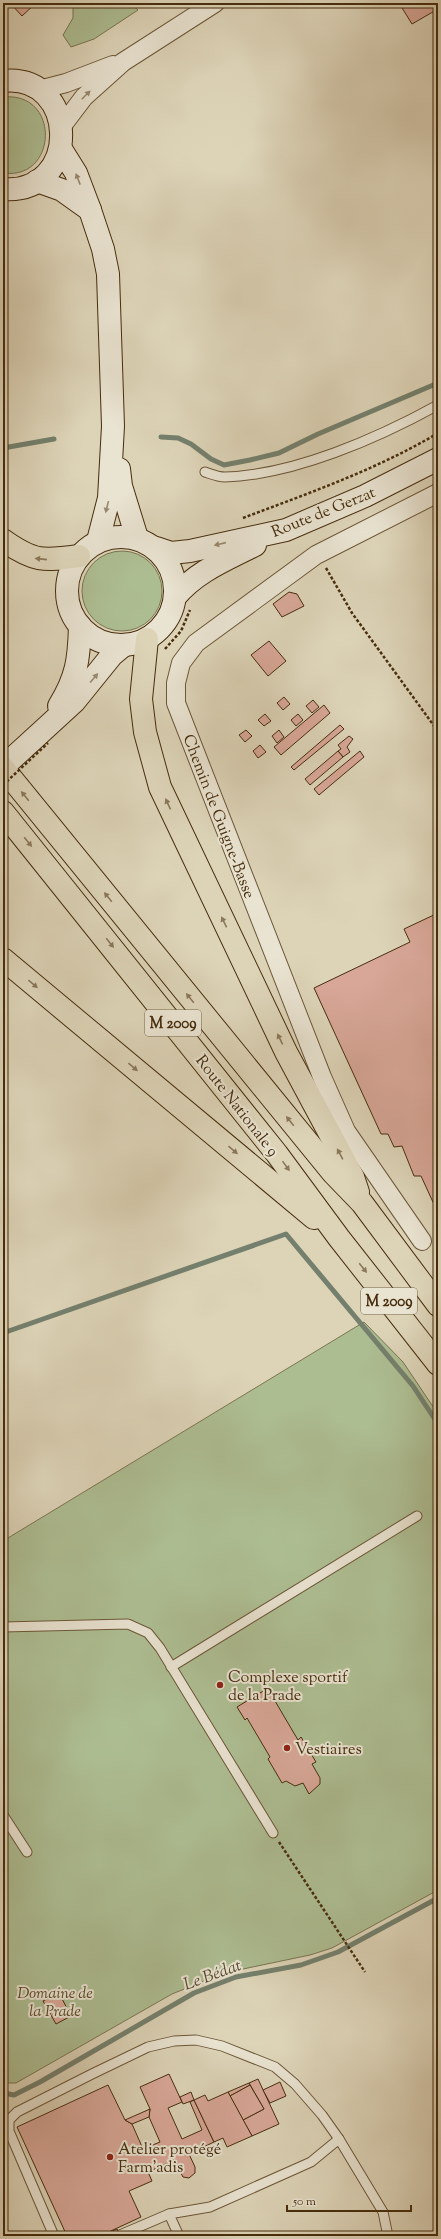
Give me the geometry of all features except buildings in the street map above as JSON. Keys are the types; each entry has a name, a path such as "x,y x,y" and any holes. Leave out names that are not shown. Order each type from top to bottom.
{"highway":[{"path":"3,540 32,558 52,560 79,556"},
{"path":"147,639 141,699 145,732 160,787 286,1052 353,1177 362,1203"},
{"name":"Route Nationale 9","path":"3,768 333,1174 362,1203 438,1305"},
{"name":"Route Nationale 9","path":"3,812 277,1154 339,1238 438,1364"},
{"path":"3,959 339,1238"}],"main road":[{"path":"3,81 26,83 40,90 50,100 58,112 62,126 61,149 56,162 48,173 25,187 3,189"},
{"path":"61,149 76,173 90,210 103,249 108,274 113,426 109,498 98,541"},
{"path":"37,181 62,190 90,210"},
{"path":"113,426 121,486 137,538"},
{"name":"Route de Gerzat","path":"156,548 171,552 190,551 286,530 365,496 438,459"},
{"path":"175,597 186,584 200,573 286,530"},
{"path":"111,537 137,538 156,548 168,562 175,579 175,597 171,614 161,628 147,639 124,645 108,644 92,637 80,626 69,606 67,584 71,569 79,556 98,541 111,537"},
{"path":"47,734 71,686 79,655 80,626"},
{"path":"3,768 47,734 112,655 124,645"}],"street":[{"path":"62,126 84,97 123,62 215,3"},
{"path":"40,90 66,83 123,62"},
{"name":"Chemin de Guigne-Basse","path":"422,1241 346,1132 322,1077 176,703 176,683 181,663 196,643 316,555 438,493"}],"lane":[{"path":"205,472 225,477 272,471 359,443 404,424 438,405"},
{"path":"171,1667 416,1516"},
{"path":"3,1627 128,1624 148,1633 171,1667 273,1833"},
{"path":"3,1815 27,1852"},
{"path":"54,2236 9,2131 9,2120 17,2112 148,2047 174,2041 196,2040 222,2046 274,2067 295,2084 322,2115 339,2139 383,2212 388,2236"},
{"path":"120,2235 169,2214 210,2208 310,2162 339,2139"},
{"path":"169,2214 179,2236"}],"path":[{"path":"240,520 339,481 421,443 438,433"},
{"path":"316,555 329,573 352,614 437,730"},
{"path":"3,785 47,734"},
{"path":"273,1833 365,1972"}],"green space":[{"path":"73,3 131,3 138,10 94,39 71,47 63,35 73,18"},
{"path":"3,97 22,99 35,107 43,121 45,136 42,151 34,164 21,172 3,173"},
{"path":"122,551 137,554 150,563 159,576 162,591 159,606 150,619 137,628 122,631 107,628 94,619 85,606 82,591 85,576 94,563 107,554"},
{"name":"Complexe sportif de la Prade","path":"364,1322 403,1362 438,1414 438,1890 332,1948 310,1955 224,1973 172,1994 16,2083 3,2083 3,1541"}],"waterway":[{"path":"161,437 178,438 191,444 211,459 224,465 250,460 279,453 318,434 438,383"},
{"path":"3,448 54,439"},
{"path":"3,1333 286,1234 413,1386 438,1424"},
{"name":"Le Bédat","path":"3,2093 14,2095 40,2082 194,1993 236,1977 301,1965 338,1952 438,1898"}],"place":[{"name":"Complexe sportif de la Prade","path":"220,1685"},
{"name":"Vestiaires","path":"287,1748"},
{"name":"Atelier protégé Farm'adis","path":"110,2157"}],"park label":[{"name":"Domaine de la Prade","path":"55,2001"}]}
